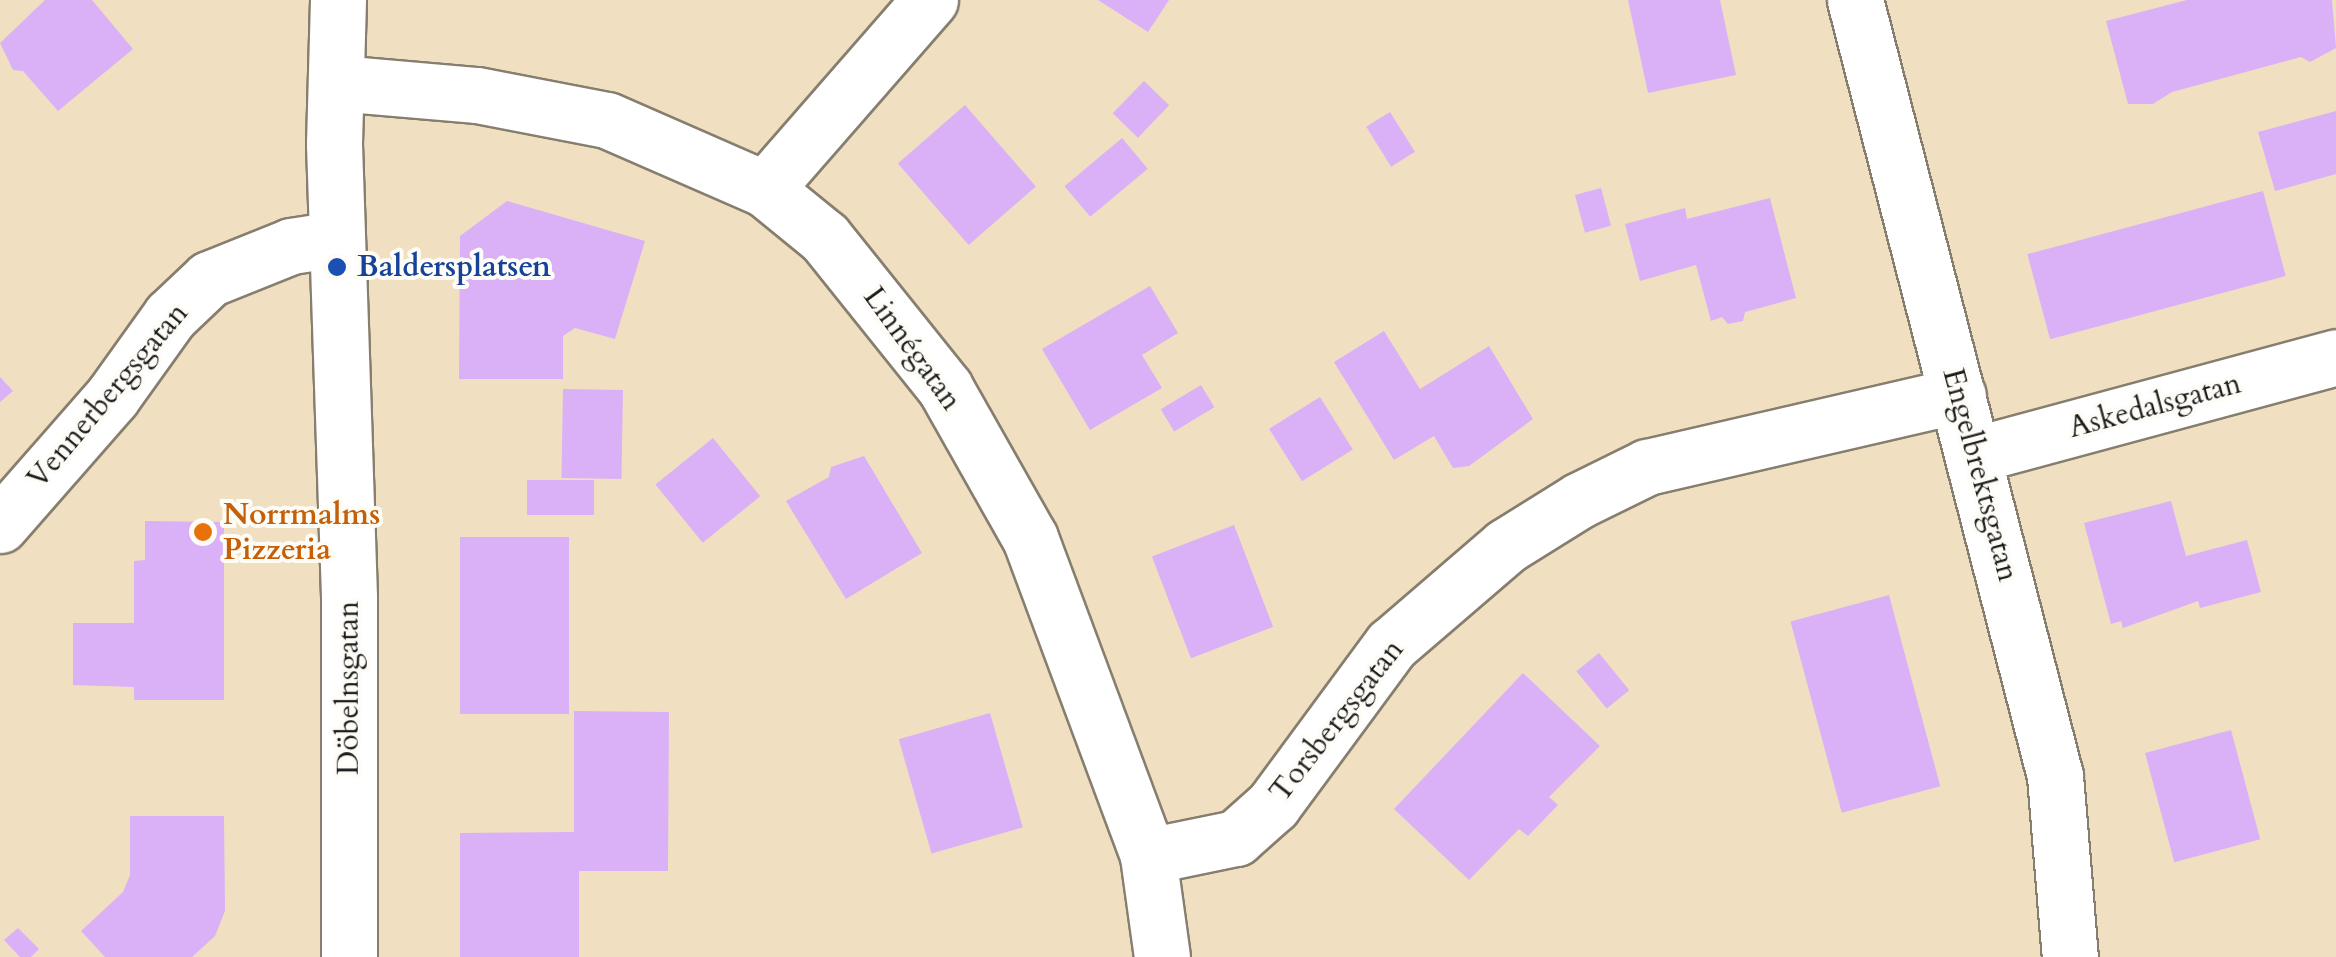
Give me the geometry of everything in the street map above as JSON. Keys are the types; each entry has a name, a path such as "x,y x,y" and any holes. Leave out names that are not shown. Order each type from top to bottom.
{"street":[{"name":"Döbelnsgatan","path":"338,0 336,239 349,598 350,957"},
{"path":"765,189 930,0"},
{"name":"Engelbrektsgatan","path":"1854,0 2055,776 2070,957"},
{"name":"Linnégatan","path":"337,82 477,94 606,120 765,189 825,238 884,306 1001,480 1073,646 1148,856 1162,957"},
{"name":"Vennerbergsgatan","path":"0,525 112,397 170,316 209,279 291,246 336,239"},
{"name":"Askedalsgatan","path":"1974,455 2336,357"},
{"name":"Torsbergsgatan","path":"1148,856 1236,838 1272,804 1391,645 1506,546 1580,500 1648,467 1958,395"}],"building":[{"path":"45,0 92,0 133,49 58,111 23,71 13,70 0,43"},
{"path":"1098,0 1169,0 1148,32"},
{"path":"1628,0 1720,0 1736,75 1648,93"},
{"path":"2187,0 2332,0 2336,48 2310,62 2301,57 2172,92 2153,104 2128,104 2106,21"},
{"path":"1144,81 1169,105 1138,138 1113,113"},
{"path":"965,105 1036,187 969,245 898,163"},
{"path":"2336,111 2336,174 2275,191 2258,132"},
{"path":"1390,112 1415,152 1391,167 1366,127"},
{"path":"1122,138 1148,169 1090,217 1065,186"},
{"path":"1601,188 1611,226 1585,233 1575,195"},
{"path":"2263,191 2286,276 2050,339 2027,254"},
{"path":"1770,198 1796,298 1745,312 1743,321 1728,324 1722,317 1711,321 1696,265 1640,281 1625,224 1685,208 1687,219"},
{"path":"507,201 645,241 615,339 575,328 563,336 563,379 459,379 460,236"},
{"path":"1150,286 1178,333 1142,355 1162,388 1090,430 1042,349"},
{"path":"1384,331 1420,389 1489,346 1533,419 1469,466 1453,468 1434,436 1394,460 1334,362"},
{"path":"0,377 13,391 0,402"},
{"path":"1201,385 1214,407 1174,431 1161,409"},
{"path":"563,389 623,390 621,479 561,478"},
{"path":"1320,397 1353,450 1302,481 1269,429"},
{"path":"713,438 760,496 703,543 655,485"},
{"path":"864,456 922,553 846,599 786,501 829,477 831,467"},
{"path":"527,480 594,480 594,515 527,515"},
{"path":"2171,501 2186,556 2247,540 2261,592 2200,608 2198,601 2123,628 2121,621 2111,624 2084,523"},
{"path":"145,521 224,522 224,700 134,700 134,687 73,685 73,623 134,623 134,561 145,560"},
{"path":"1234,525 1273,627 1191,658 1152,557"},
{"path":"460,537 569,537 569,714 460,714"},
{"path":"1889,595 1940,786 1842,813 1790,621"},
{"path":"1599,653 1629,690 1607,709 1576,671"},
{"path":"1523,673 1600,746 1549,797 1558,805 1528,836 1519,829 1469,880 1394,809"},
{"path":"574,711 669,712 668,871 579,871 579,957 460,957 460,833 574,832"},
{"path":"990,713 1023,827 931,854 899,739"},
{"path":"2231,730 2260,839 2174,862 2145,753"},
{"path":"130,816 224,816 225,911 215,936 192,957 105,957 81,931 123,892 130,875"},
{"path":"18,928 39,949 31,957 20,957 4,940"}],"place":[{"name":"Baldersplatsen","path":"337,267"},
{"name":"Norrmalms Pizzeria","path":"203,532"}]}
